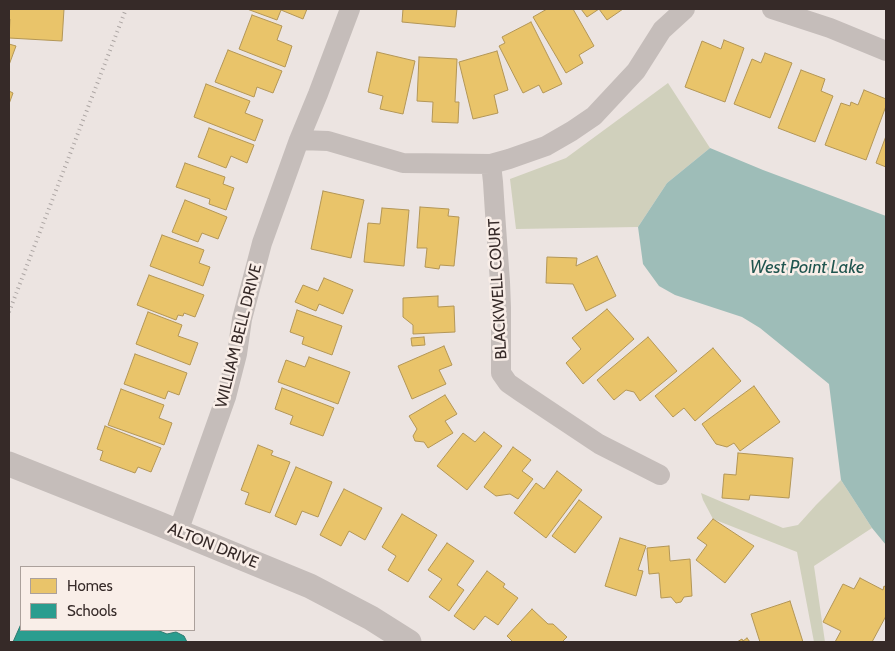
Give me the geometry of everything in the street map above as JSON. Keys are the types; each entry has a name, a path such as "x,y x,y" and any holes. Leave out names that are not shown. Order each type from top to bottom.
{"street":[{"name":"WILLIAM BELL DRIVE","path":"178,532 226,397 237,354 242,319 262,244 299,140 350,9"},
{"path":"299,140 328,141 403,163 491,164 546,146 594,116 636,70 662,30 685,9"},
{"path":"772,9 886,50"},
{"name":"BLACKWELL COURT","path":"491,164 500,282 501,373 508,383 599,444 660,475"},
{"name":"ALTON DRIVE","path":"9,464 310,586 371,618 409,642"}],"green space":[{"path":"668,83 710,148 667,183 638,227 516,229 510,179 566,158"},
{"path":"841,480 872,528 814,566 825,642 814,642 797,552 713,519 701,493 783,528 798,525"}],"water":[{"name":"West Point Lake","path":"710,148 886,216 886,545 872,528 841,480 829,384 760,328 742,317 675,295 659,286 643,264 638,227 667,183"}],"building: Homes":[{"path":"9,9 64,9 62,41 9,38"},
{"path":"247,9 307,9 303,19 281,10 277,20"},
{"path":"403,9 457,9 455,27 402,22"},
{"path":"547,9 573,9 594,46 579,55 583,63 566,73 533,17"},
{"path":"581,9 599,9 587,17"},
{"path":"599,9 623,9 607,20"},
{"path":"252,15 282,26 277,40 292,46 285,67 239,49"},
{"path":"531,22 562,84 543,93 539,85 523,93 499,46 505,43 502,37"},
{"path":"724,40 744,48 725,102 685,87 702,41 721,49"},
{"path":"9,44 16,46 9,65"},
{"path":"228,50 282,71 273,93 257,87 254,97 215,82"},
{"path":"497,51 508,90 494,95 498,113 473,119 459,62"},
{"path":"377,52 415,61 403,114 380,109 383,96 368,92"},
{"path":"765,53 792,63 770,118 734,104 752,59 761,63"},
{"path":"419,57 457,59 455,102 459,102 458,123 432,122 433,102 417,101"},
{"path":"801,70 825,79 821,91 833,96 815,142 778,128"},
{"path":"206,84 250,101 245,113 263,120 255,141 194,117"},
{"path":"864,90 886,99 886,106 866,160 825,145 841,103 850,106 851,102 858,105"},
{"path":"9,91 13,93 9,104"},
{"path":"209,128 254,145 247,163 231,156 226,168 198,157"},
{"path":"886,136 886,167 876,163"},
{"path":"185,163 225,177 223,184 234,188 226,210 209,204 210,199 176,187"},
{"path":"323,191 364,200 351,258 311,249"},
{"path":"185,200 227,217 218,239 202,233 198,242 172,232"},
{"path":"420,207 449,209 448,216 459,217 454,266 440,265 439,269 425,267 427,248 417,248"},
{"path":"382,208 409,210 404,266 364,262 368,223 380,224"},
{"path":"162,235 204,250 199,263 210,267 203,286 150,266"},
{"path":"597,256 616,296 586,311 573,284 546,283 547,257 577,258 576,266"},
{"path":"149,275 204,295 195,317 184,313 183,316 178,315 176,320 137,305"},
{"path":"324,278 353,290 343,314 319,304 316,311 295,302 303,285 318,291"},
{"path":"438,296 438,307 454,306 455,332 413,334 413,325 403,317 403,298"},
{"path":"607,309 634,339 583,384 566,363 581,349 572,338"},
{"path":"297,310 342,326 332,355 302,344 304,337 290,332"},
{"path":"148,312 182,325 178,336 198,343 190,365 136,344"},
{"path":"424,337 425,345 412,346 411,338"},
{"path":"648,337 677,371 640,401 634,392 626,390 614,400 597,380"},
{"path":"444,346 452,365 439,370 446,384 412,399 398,366"},
{"path":"713,348 741,381 695,421 684,408 673,417 655,396"},
{"path":"135,354 187,373 179,395 168,391 165,399 124,384"},
{"path":"309,357 350,372 338,404 278,382 286,360 305,367"},
{"path":"754,386 780,422 740,451 734,443 727,447 716,444 702,424"},
{"path":"282,388 334,408 323,436 290,424 293,416 275,409"},
{"path":"121,389 164,405 159,418 172,423 164,445 108,425"},
{"path":"445,395 457,414 445,421 453,433 428,448 424,442 415,441 413,436 417,429 409,416"},
{"path":"105,426 161,448 151,472 138,467 135,473 100,460 103,451 97,449"},
{"path":"484,432 502,446 467,490 437,466 463,433 475,442"},
{"path":"258,445 273,451 271,455 290,462 270,513 245,504 249,493 241,490"},
{"path":"513,447 531,460 522,471 533,479 518,499 510,494 496,496 484,487"},
{"path":"738,453 793,458 789,498 750,495 749,500 722,498 724,474 736,475"},
{"path":"296,467 332,482 318,517 302,511 296,525 275,516"},
{"path":"557,471 582,490 546,538 514,513 536,483 544,489"},
{"path":"344,489 382,508 365,540 349,531 341,546 320,535"},
{"path":"579,500 602,517 575,553 552,536"},
{"path":"402,514 437,535 408,582 388,570 396,556 382,547"},
{"path":"713,519 754,546 725,583 696,560 707,545 697,538"},
{"path":"620,538 646,546 638,570 643,571 636,596 605,586"},
{"path":"447,543 474,561 457,585 464,590 449,611 429,597 442,579 428,570"},
{"path":"669,546 670,561 690,559 692,596 684,597 681,602 676,603 671,597 661,598 659,573 649,574 647,548"},
{"path":"487,571 505,584 503,587 518,598 498,625 485,616 474,630 454,616"},
{"path":"860,578 883,590 884,586 886,587 886,616 872,642 835,642 841,631 823,622 843,584 854,589"},
{"path":"790,601 803,642 760,642 751,614"},
{"path":"532,609 548,624 553,624 567,637 562,642 513,642 507,636"},
{"path":"747,638 750,642 737,642 742,639 743,641"}],"building: Schools":[{"path":"20,626 20,631 160,631 167,634 176,632 184,636 187,642 13,642"}],"railway":[{"path":"9,312 126,9"}]}
